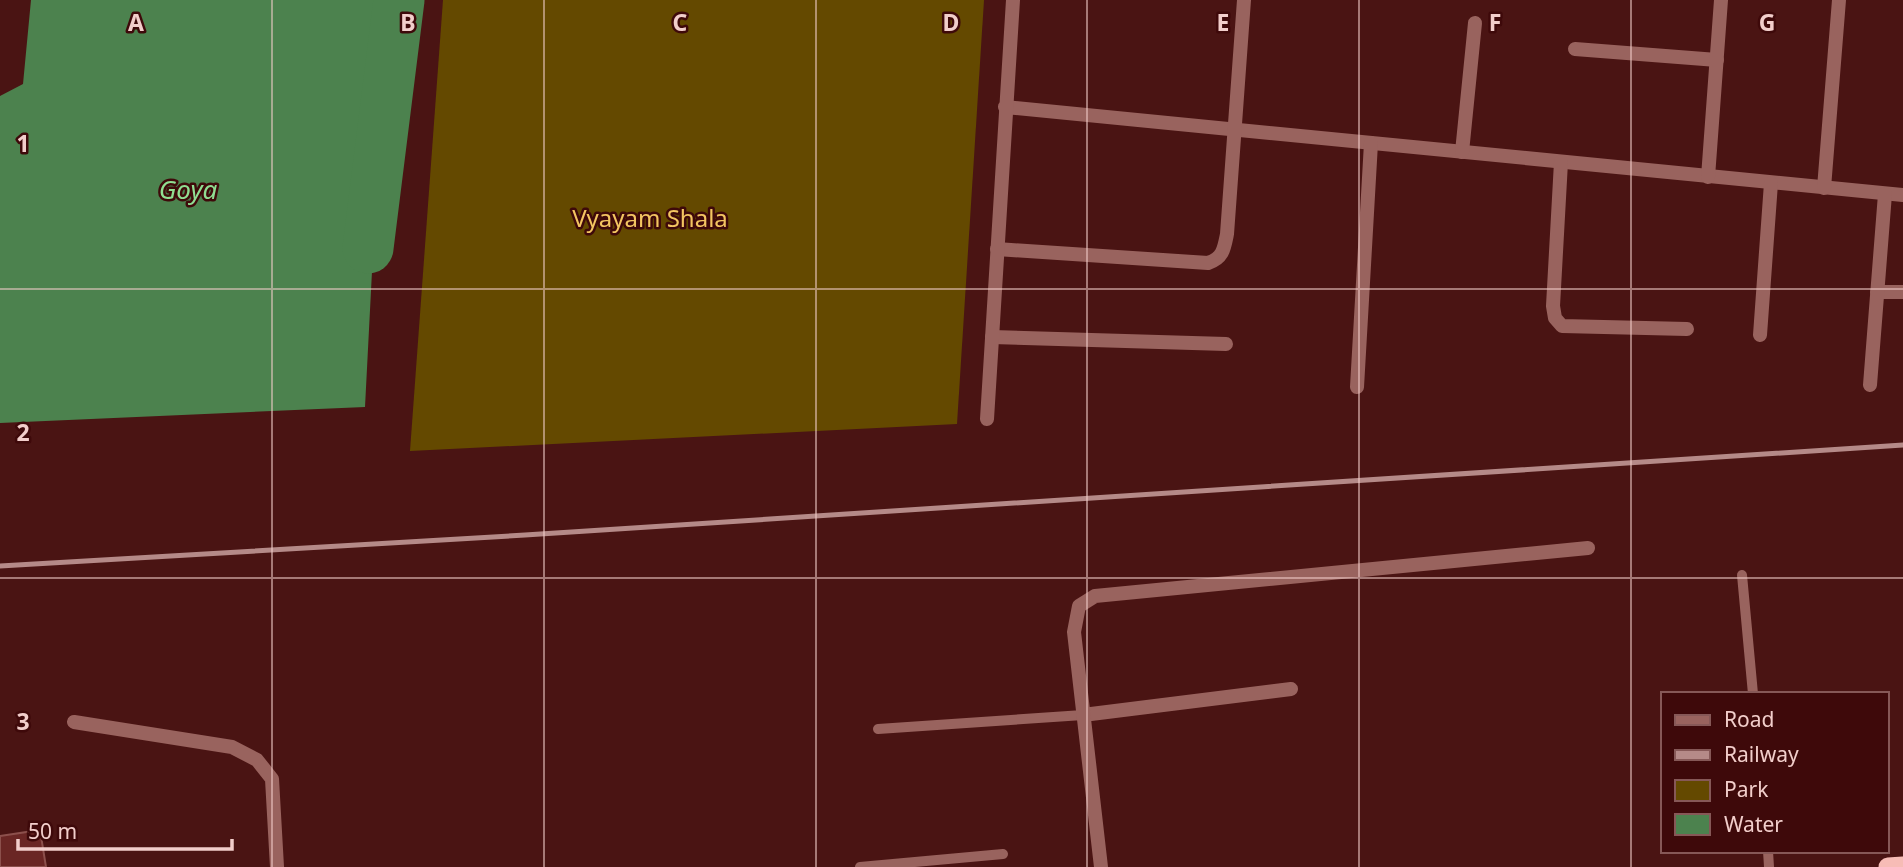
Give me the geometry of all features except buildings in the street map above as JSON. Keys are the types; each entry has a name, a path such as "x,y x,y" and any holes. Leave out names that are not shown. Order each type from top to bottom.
{"highway":[{"path":"1888,867 1903,866"}],"street":[{"path":"988,419 1013,0"},
{"path":"997,249 1208,263 1217,260 1224,250 1227,234 1244,0"},
{"path":"1708,177 1721,0"},
{"path":"1824,188 1839,0"},
{"path":"1462,152 1475,23"},
{"path":"1574,49 1717,60"},
{"path":"1005,107 1903,195"},
{"path":"1357,387 1371,143"},
{"path":"1561,162 1553,306 1555,318 1562,326 1687,330"},
{"path":"1760,335 1771,183"},
{"path":"1870,385 1885,194"},
{"path":"1877,292 1903,292"},
{"path":"992,337 1226,344"},
{"path":"1101,867 1074,632 1079,606 1095,596 1588,548"},
{"path":"1083,715 1291,689"},
{"path":"74,722 232,747 257,760 272,779 277,867"}],"lane":[{"path":"1742,575 1753,692"},
{"path":"878,729 1083,715"},
{"path":"860,867 1003,854"}],"green space":[{"name":"Vyayam Shala","path":"443,0 984,0 957,424 410,451"}],"water":[{"name":"Goya","path":"31,0 386,0 365,407 0,423 0,96 23,84"}],"waterway":[{"path":"368,248 399,0"}],"railway":[{"path":"0,566 525,535 1903,445"}]}
